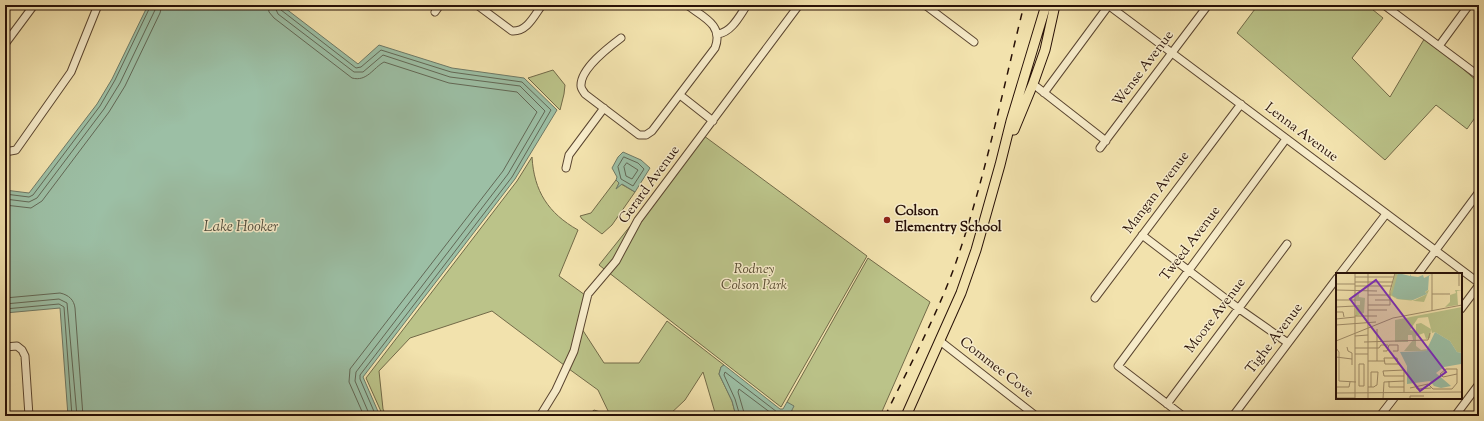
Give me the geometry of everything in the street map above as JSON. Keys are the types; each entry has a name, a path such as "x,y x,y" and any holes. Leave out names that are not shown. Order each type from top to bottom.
{"main road":[{"path":"906,416 961,293 978,243 1011,121 1046,5"},
{"path":"1000,165 1033,84 1045,50 1055,5"}],"street":[{"path":"5,44 34,5"},
{"path":"5,152 16,150 71,72 98,5"},
{"path":"435,12 440,5"},
{"path":"477,5 512,31 519,31 525,28 542,5"},
{"path":"621,38 603,51 583,77 581,87 585,94 639,135 646,135 652,131 715,48 718,34 713,24 687,5"},
{"path":"718,34 724,33 730,28 747,5"},
{"name":"Gerard Avenue","path":"540,416 556,390 574,351 588,294 616,261 638,220 799,5"},
{"path":"925,5 974,42"},
{"path":"1044,93 1108,5"},
{"name":"Lenna Avenue","path":"1108,5 1479,284"},
{"name":"Wense Avenue","path":"1100,148 1208,5"},
{"path":"1384,5 1479,76"},
{"path":"1439,46 1469,5"},
{"path":"1033,84 1106,141"},
{"path":"680,95 713,121"},
{"name":"Mangan Avenue","path":"1095,298 1241,104"},
{"path":"566,168 569,155 604,108"},
{"name":"Tweed Avenue","path":"1167,404 1118,366 1286,138"},
{"path":"1419,273 1479,192"},
{"path":"1341,273 1386,214"},
{"path":"1142,235 1238,308 1288,343"},
{"name":"Moore Avenue","path":"1167,404 1287,244"},
{"name":"Tighe Avenue","path":"1233,416 1336,279"},
{"path":"1462,308 1479,284"},
{"name":"Commee Cove","path":"940,341 1036,416"},
{"path":"5,346 17,346 22,350 25,356 29,416"},
{"path":"1455,416 1479,384"},
{"path":"1380,416 1393,399"},
{"path":"1167,404 1183,416"}],"green space":[{"path":"1258,5 1367,5 1383,18 1352,58 1390,97 1426,36 1479,83 1479,112 1467,129 1436,105 1385,160 1237,33"},
{"path":"553,70 565,85 560,110 528,78"},
{"name":"Rodney Colson Park","path":"700,133 867,256 781,407 599,265 655,195"},
{"path":"532,157 536,180 544,200 558,216 578,230 559,276 585,295 571,349 564,365 492,311 410,338 379,371 383,409 386,416 383,416 366,378 517,181"},
{"path":"616,180 619,183 617,188 621,184 635,192 612,225 602,234 580,216 591,213"},
{"path":"868,258 930,302 880,416 789,416 792,411 787,402"},
{"path":"667,321 724,365 721,367 719,374 732,401 736,416 716,416 703,372 685,400 668,416 587,416 594,410 610,415 598,390 569,369 582,329 604,363 639,363"}],"water":[{"name":"Lake Hooker","path":"148,5 281,5 358,64 379,45 452,68 524,78 557,110 515,179 363,377 380,416 68,416 60,308 5,313 5,190 29,193 97,104 112,79"},
{"path":"623,152 641,160 650,168 635,192 622,184 616,189 619,183 616,180 617,177 612,168 618,157"},
{"path":"724,365 780,409 783,409 787,402 794,406 789,416 736,416 732,401 719,374 721,367"}],"railway":[{"path":"885,416 947,287 965,236 984,171 1024,5"}],"place":[{"name":"Colson Elementry School","path":"887,220"}]}
